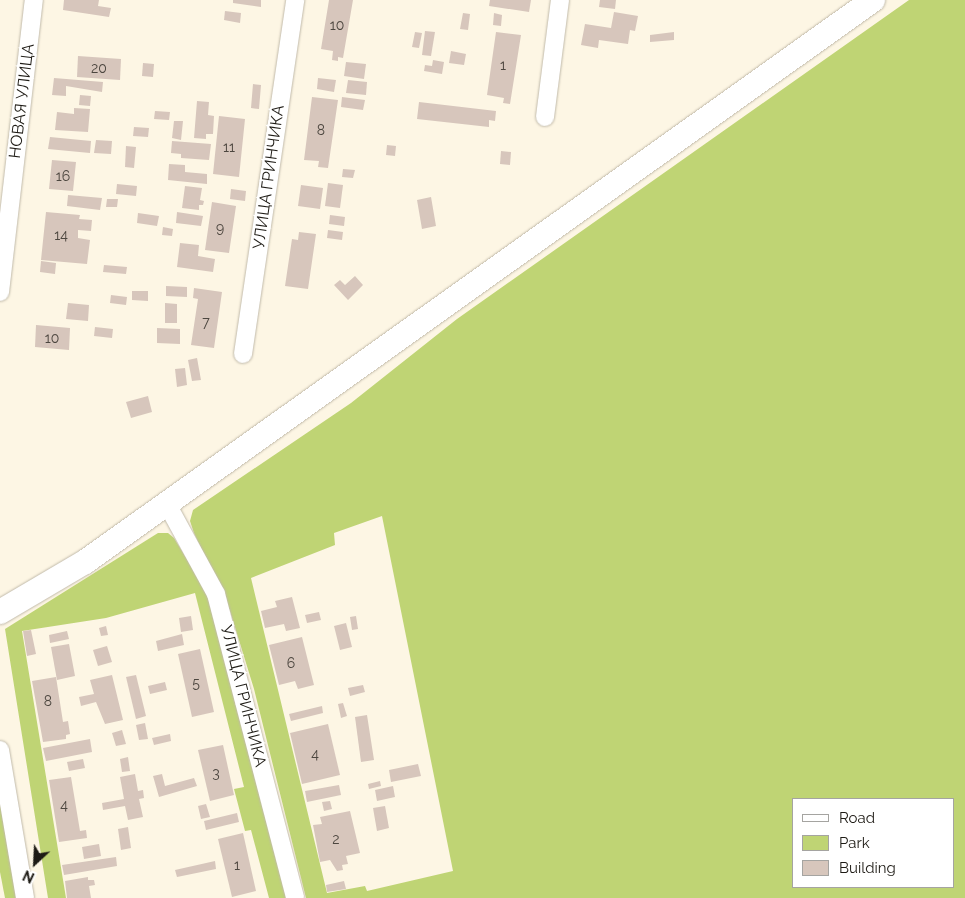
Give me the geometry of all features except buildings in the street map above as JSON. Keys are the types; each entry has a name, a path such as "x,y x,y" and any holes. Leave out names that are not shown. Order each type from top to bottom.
{"street":[{"name":"НОВАЯ УЛИЦА","path":"0,292 34,0"},
{"name":"УЛИЦА ГРИНЧИКА","path":"243,354 295,0"},
{"path":"544,117 560,0"},
{"path":"0,612 85,562 872,0"},
{"name":"УЛИЦА ГРИНЧИКА","path":"167,504 216,594 295,898"},
{"path":"0,750 25,898"}],"green space":[{"path":"909,0 965,0 965,898 306,898 254,689 230,611 190,521 193,510 351,403 457,319","holes":["382,516 453,871 367,891 365,886 327,893 251,578 335,545 334,533"]},
{"path":"158,533 168,533 174,538 213,602 290,898 269,898 251,830 245,831 234,789 244,787 195,593 106,618 22,631 66,898 48,898 5,629"},
{"path":"0,767 24,898 5,898 0,872"}]}
